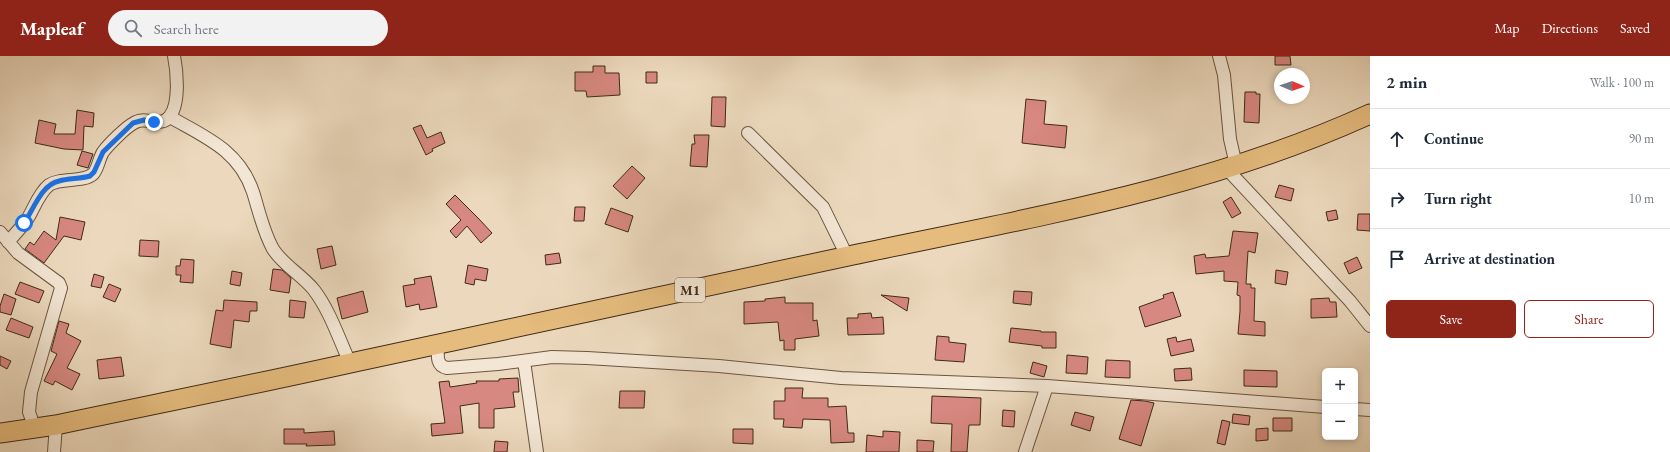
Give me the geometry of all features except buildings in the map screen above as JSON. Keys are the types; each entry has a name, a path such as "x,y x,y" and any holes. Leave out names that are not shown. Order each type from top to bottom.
{"highway":[{"name":"M1","path":"0,433 56,425 350,364 846,256 1052,214 1142,193 1231,167 1298,143 1370,114"}],"street":[{"path":"8,242 24,223 38,199 49,185 58,181 87,177 92,174 103,152 133,123 144,120 160,122 170,117 173,110 176,86 174,56"},
{"path":"1222,59 1230,139 1231,167 1350,301 1370,326"},
{"path":"170,117 216,144 229,153 239,163 247,175 264,229 271,245 278,256 315,291 324,306 350,364"},
{"path":"748,133 823,207 846,256"},
{"path":"0,232 18,253 59,283 61,288 31,392 28,412 34,429"},
{"path":"438,344 439,362 443,367 498,364 552,357 587,358 719,366 841,378 1047,386 1322,407"},
{"path":"524,361 532,408 536,452"},
{"path":"1025,452 1047,386"},
{"path":"1358,409 1370,410"},
{"path":"54,452 56,425"}],"route":[{"path":"24,223 38,199 49,185 58,181 90,176 94,172 103,152 109,144 118,138 133,123 144,120 154,122"}]}
